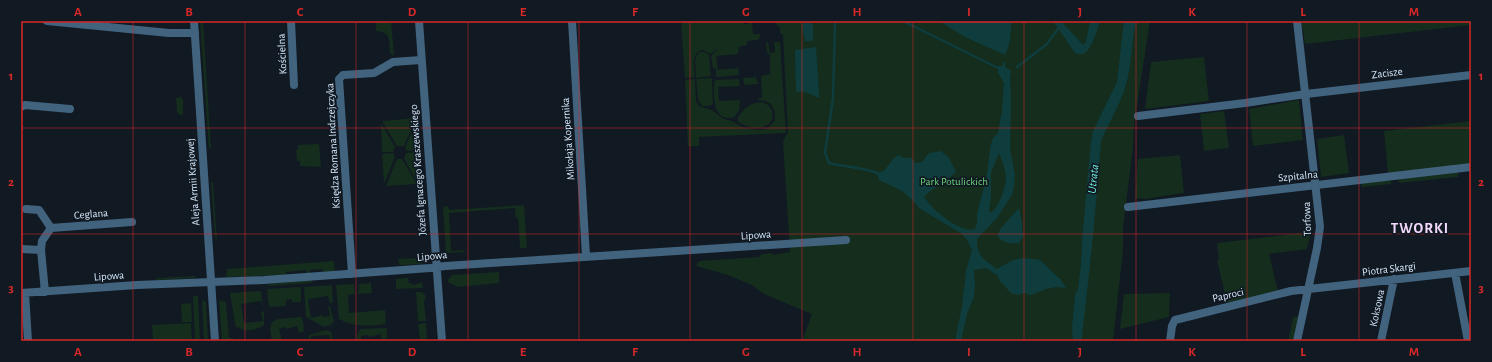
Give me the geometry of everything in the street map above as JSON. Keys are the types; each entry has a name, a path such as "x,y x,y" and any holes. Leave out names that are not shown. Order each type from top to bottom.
{"street":[{"path":"47,21 169,33 195,33"},
{"name":"Aleja Armii Krajowej","path":"194,21 215,341"},
{"name":"Kościelna","path":"291,21 294,85"},
{"name":"Józefa Ignacego Kraszewskiego","path":"419,21 442,341"},
{"name":"Mikołaja Kopernika","path":"572,21 586,256"},
{"name":"Torfowa","path":"1297,21 1320,230 1297,341"},
{"name":"Księdza Romana Indrzejczyka","path":"352,274 339,79 342,76 374,73 393,62 421,60"},
{"name":"Zacisze","path":"1306,94 1471,74"},
{"path":"1138,116 1306,94"},
{"path":"21,107 25,105 70,109"},
{"name":"Szpitalna","path":"1128,207 1471,167"},
{"path":"26,209 40,210 51,228 42,241 41,250 45,292"},
{"name":"Ceglana","path":"51,228 132,222"},
{"name":"Lipowa","path":"23,293 352,274 586,256 846,240"},
{"path":"21,249 41,250"},
{"name":"Piotra Skargi","path":"1308,289 1471,271"},
{"path":"1455,273 1468,341"},
{"name":"Koksowa","path":"1381,341 1394,279"},
{"name":"Paproci","path":"1170,341 1173,323 1177,318 1291,291 1308,289"},
{"path":"23,293 28,341"}],"green space":[{"path":"200,21 203,21 211,149 209,149"},
{"path":"376,21 391,21 394,55 390,53 389,38 387,35 376,31"},
{"path":"681,21 744,21 744,24 748,24 748,21 759,21 752,23 753,34 760,34 760,37 758,40 747,41 747,45 739,47 738,54 716,56 718,70 738,68 739,75 716,77 716,68 713,68 711,56 717,49 711,54 703,50 696,54 694,57 695,77 685,78"},
{"name":"Park Potulickich","path":"773,21 1150,21 1134,125 1133,148 1123,228 1123,250 1113,341 802,341 812,314 764,294 752,285 728,275 696,266 699,261 759,257 762,254 772,253 773,255 790,252 783,142 788,134 783,35 780,33 780,28"},
{"path":"1300,21 1471,21 1471,25 1305,44 1303,29 1301,29"},
{"path":"766,42 768,42 770,53 775,52 774,42 780,42 786,133 699,137 699,146 688,146 685,80 695,79 696,101 699,106 712,110 722,118 734,122 744,128 760,130 767,129 775,120 775,112 771,104 759,100 758,98 762,98 761,76 770,74 770,55 767,52"},
{"path":"705,52 709,55 711,76 696,78 695,59 698,53"},
{"path":"1204,57 1209,101 1145,109 1151,62"},
{"path":"756,77 758,84 744,85 743,78"},
{"path":"712,78 713,104 709,106 702,106 698,100 696,79"},
{"path":"739,79 740,86 718,87 719,101 740,100 739,111 734,117 727,118 718,112 716,107 714,82 715,80"},
{"path":"181,97 183,100 183,115 180,115 177,112 176,98"},
{"path":"1299,100 1303,140 1253,146 1249,109"},
{"path":"761,102 767,104 771,108 773,113 770,123 759,128 742,125 738,122 738,117 745,109 751,105"},
{"path":"1224,111 1229,148 1204,151 1200,114"},
{"path":"416,118 417,126 412,128 404,146 397,146 382,121"},
{"path":"1471,121 1471,166 1388,174 1384,131"},
{"path":"381,123 395,147 393,152 382,152"},
{"path":"417,128 418,150 407,151 405,148 413,129"},
{"path":"1344,135 1349,173 1321,177 1317,139"},
{"path":"319,144 321,167 300,166 300,161 297,161 296,150 298,149 298,145"},
{"path":"417,152 420,184 418,184 404,158 406,153"},
{"path":"393,153 395,157 384,184 382,154"},
{"path":"1180,155 1184,193 1145,199 1135,198 1138,159"},
{"path":"397,159 402,159 417,184 386,186"},
{"path":"1458,171 1458,177 1399,183 1398,178"},
{"path":"1391,180 1391,184 1362,187 1361,183"},
{"path":"211,182 213,182 217,240 215,237"},
{"path":"524,205 527,248 520,248 518,218 516,218 515,208 449,213 451,251 465,250 465,252 446,253 443,207 448,206 449,210"},
{"path":"1311,232 1307,249 1269,254 1278,291 1227,303 1217,260 1219,259 1217,243"},
{"path":"421,256 422,264 399,265 398,259 418,258"},
{"path":"334,261 335,271 323,272 322,269 310,270 310,273 307,273 306,270 286,272 286,275 226,277 227,269"},
{"path":"499,272 499,283 458,287 448,282 452,275"},
{"path":"195,276 195,278 156,280 156,278"},
{"path":"408,278 409,283 414,285 422,282 423,288 396,289 396,279"},
{"path":"312,280 312,283 267,286 270,284"},
{"path":"371,283 372,293 358,294 359,284"},
{"path":"354,284 355,294 348,295 349,313 385,310 386,323 380,325 362,326 339,319 336,285"},
{"path":"332,285 333,302 330,304 328,296 308,299 311,318 323,315 323,317 330,316 328,306 330,306 334,321 331,325 324,327 306,317 304,287"},
{"path":"301,287 300,302 292,302 292,299 286,300 286,306 269,307 267,289"},
{"path":"261,291 263,308 261,301 241,304 244,323 263,321 261,312 264,311 264,325 251,330 237,328 230,293"},
{"path":"416,292 422,292 426,296 424,302 426,321 418,321"},
{"path":"1170,293 1169,317 1120,329 1124,294"},
{"path":"193,296 198,296 200,341 195,341"},
{"path":"202,299 206,302 208,341 204,341"},
{"path":"219,300 226,302 229,338 233,338 233,341 222,341"},
{"path":"191,303 192,322 182,322 181,304"},
{"path":"1300,316 1294,341 1288,341 1293,317"},
{"path":"301,317 303,320 304,331 299,333 297,326 286,329 285,327 279,329 282,340 272,341 270,329 272,322 278,319"},
{"path":"191,323 192,341 153,341 152,325"},
{"path":"426,323 427,341 420,341 418,324"},
{"path":"361,329 387,329 387,338 382,341 380,334 369,337 368,335 361,336 362,341 356,341 358,332"},
{"path":"326,330 331,332 333,340 330,340 329,335 311,336 311,339 308,338 309,335"}],"water":[{"path":"939,21 1012,21 1009,45 1005,55 965,37"},
{"path":"1053,21 1061,21 1083,45 1086,42 1090,21 1100,21 1090,47 1085,53 1081,54 1075,53"},
{"name":"Utrata","path":"1124,21 1136,21 1129,72 1123,95 1101,141 1093,237 1082,337 1081,341 1073,341 1072,328 1075,295 1078,289 1081,264 1091,142 1093,131 1117,82"},
{"path":"804,23 810,23 813,25 813,41 805,41 802,25"},
{"path":"816,47 819,98 805,92 796,92 795,50"},
{"path":"998,66 1004,66 1011,71 1010,148 1015,175 1014,186 1012,195 997,218 977,239 978,250 985,260 997,269 1013,260 1024,258 1040,260 1061,280 1066,288 1056,287 1031,295 1025,293 1017,295 1011,293 1000,281 997,275 986,268 974,270 974,297 967,314 961,341 955,341 962,306 966,271 972,250 962,234 919,208 902,191 879,180 877,173 884,171 898,155 904,158 912,158 915,163 922,162 929,153 941,151 949,158 956,172 924,197 933,208 954,224 969,230 975,229 977,223 977,213 986,180 991,144 993,138 998,133 1002,111 1004,83 998,73","holes":["999,153 1004,166 1006,178 1003,192 991,213 989,211 991,197 991,173"]},
{"path":"1019,208 1022,231 1024,235 1019,243 1010,243 1001,240 997,235 1001,228"}],"waterway":[{"path":"835,21 833,98 825,153 829,163 865,169 877,173"},
{"path":"903,21 998,68"},
{"path":"1017,67 1047,44 1060,26"}],"district":[{"name":"TWORKI","path":"1420,228"}]}
